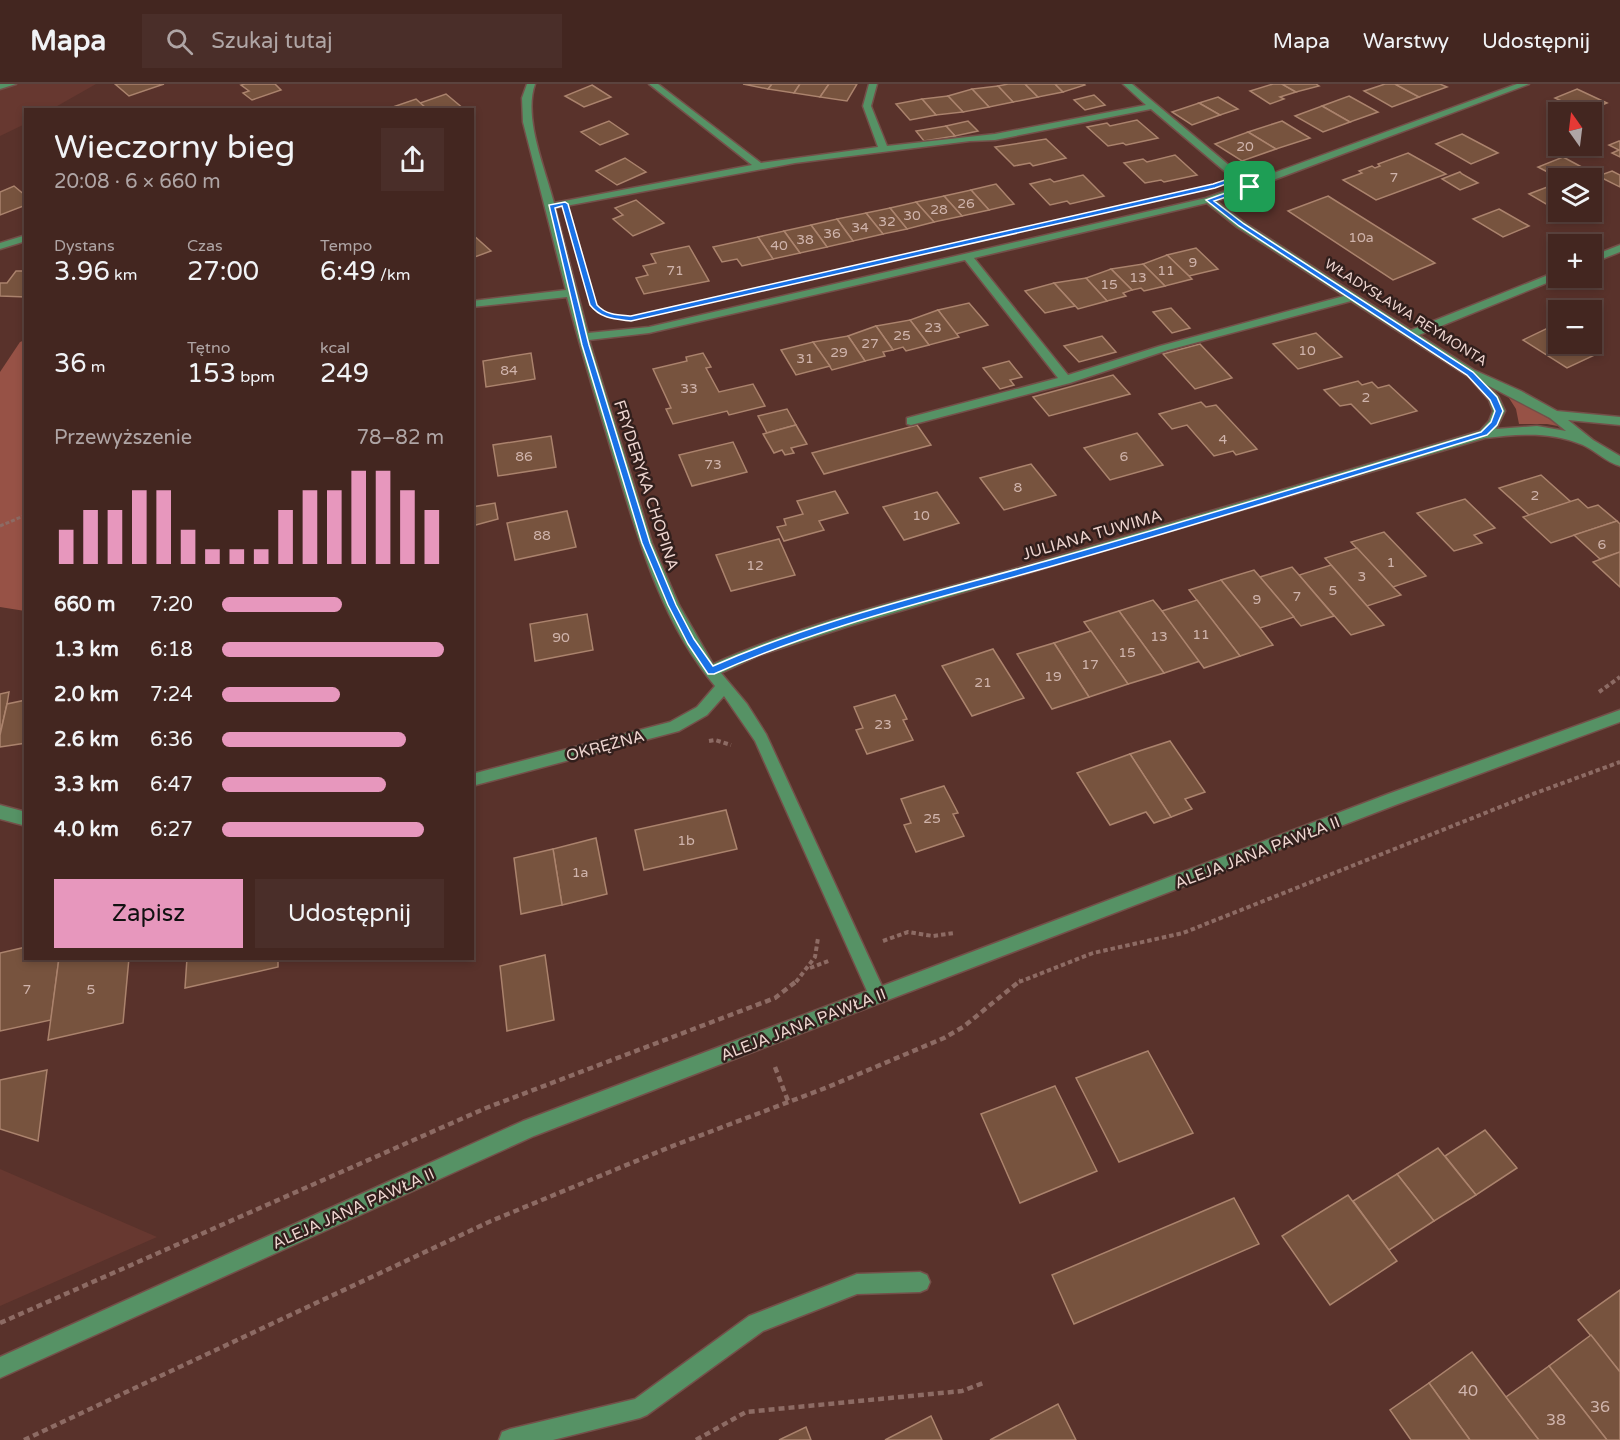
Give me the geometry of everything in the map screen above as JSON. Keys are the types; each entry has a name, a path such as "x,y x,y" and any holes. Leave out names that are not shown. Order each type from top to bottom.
{"street":[{"path":"0,86 12,84"},
{"name":"FRYDERYKA CHOPINA","path":"531,84 526,98 526,109 571,293 646,543 672,605 691,641 711,671 742,708 761,738 878,996"},
{"path":"653,84 760,167"},
{"path":"873,84 867,106 884,149"},
{"path":"1127,84 1222,166 1250,187"},
{"path":"583,337 610,336 649,330 1209,200 1250,187 1526,84"},
{"path":"551,206 827,155 995,137 1152,106"},
{"name":"WŁADYSŁAWA REYMONTA","path":"1209,200 1241,225 1470,373 1517,394 1554,415 1620,462"},
{"path":"0,246 24,239"},
{"path":"1602,256 1620,248"},
{"path":"967,256 1066,380"},
{"path":"1411,334 1548,278"},
{"path":"474,304 571,293"},
{"path":"911,421 1066,380 1164,348 1353,297"},
{"path":"1470,373 1494,399 1499,411 1494,423 1484,434"},
{"path":"1554,415 1620,421"},
{"name":"JULIANA TUWIMA","path":"711,671 755,651 845,622 1137,538 1484,434 1536,429 1564,432 1589,442"},
{"name":"OKRĘŻNA","path":"474,779 674,727 700,714 713,703 723,686"},
{"name":"ALEJA JANA PAWŁA II","path":"0,1368 530,1128 1620,716"},
{"path":"0,812 24,818"},
{"path":"510,1440 640,1408 756,1323 857,1284 920,1282"}],"path":[{"path":"0,526 24,516"},
{"path":"706,742 716,740 735,747"},
{"path":"24,1440 491,1221 670,1147 890,1063 963,1027 1024,978 1093,953 1183,933 1533,794 1620,762"},
{"path":"0,1323 486,1108 775,999 809,968 818,944 818,930"},
{"path":"696,1440 746,1412 962,1391 986,1382"}],"shaded area":[{"path":"0,84 96,84 54,108 24,108 24,124 0,136"},
{"path":"24,341 24,611 0,607 0,372 20,342"},
{"path":"1511,396 1563,427 1547,424 1519,424 1516,409 1509,398"},
{"path":"0,1169 157,1237 0,1306"}],"building":[{"path":"115,84 164,84 129,96"},
{"path":"275,84 281,90 252,100 243,93 249,91 241,85"},
{"path":"743,84 772,84 768,89"},
{"path":"772,84 800,84 794,93 768,89"},
{"path":"800,84 829,84 820,97 794,93"},
{"path":"829,84 857,84 847,101 820,97"},
{"path":"1025,84 1038,97 1013,102 998,86"},
{"path":"1025,84 1055,84 1063,92 1038,97"},
{"path":"1055,84 1084,84 1085,85 1063,92"},
{"path":"1273,84 1282,84 1296,92 1280,97 1284,99 1270,104 1250,91"},
{"path":"1282,84 1316,84 1319,86 1296,92"},
{"path":"1385,84 1395,84 1419,97 1392,107 1364,91"},
{"path":"1395,84 1440,84 1447,87 1419,97"},
{"path":"592,85 611,97 584,107 565,96"},
{"path":"998,86 1013,102 989,107 972,89"},
{"path":"972,89 989,107 963,112 948,96"},
{"path":"1577,89 1607,103 1602,105 1602,102 1564,102 1555,98"},
{"path":"446,94 463,108 426,108 420,103"},
{"path":"1094,95 1105,105 1085,110 1074,100"},
{"path":"948,96 963,112 936,115 922,99"},
{"path":"1349,96 1378,112 1350,122 1322,106"},
{"path":"1218,97 1238,109 1220,115 1199,103"},
{"path":"416,99 426,108 390,108"},
{"path":"922,99 936,115 910,120 896,104"},
{"path":"1199,103 1220,115 1192,125 1172,112"},
{"path":"1322,106 1350,122 1323,132 1295,116"},
{"path":"1137,120 1158,138 1126,145 1123,143 1108,146 1087,127 1107,123 1110,126"},
{"path":"609,121 628,134 600,145 581,132"},
{"path":"968,121 978,131 955,136 946,126"},
{"path":"1282,121 1310,138 1276,149 1248,132"},
{"path":"946,126 955,136 924,141 916,131"},
{"path":"1248,132 1276,149 1242,161 1215,144"},
{"path":"1462,134 1498,153 1471,164 1436,144"},
{"path":"1046,139 1066,158 1033,166 1030,163 1014,166 995,147"},
{"path":"1620,141 1620,157 1612,153 1619,150 1609,145"},
{"path":"1408,153 1446,174 1376,200 1343,180 1362,173 1359,171 1372,166 1375,168 1380,166 1378,164"},
{"path":"1175,155 1197,175 1164,182 1161,180 1145,183 1124,163 1143,159 1147,162"},
{"path":"1563,157 1584,168 1548,168 1548,172 1538,167"},
{"path":"625,158 646,172 617,185 596,171"},
{"path":"1612,171 1620,175 1620,187 1602,178 1602,175"},
{"path":"1460,172 1478,183 1460,190 1442,179"},
{"path":"1083,175 1104,196 1070,204 1067,201 1050,205 1030,184 1050,179 1054,182"},
{"path":"996,184 1014,204 989,210 971,190"},
{"path":"14,186 24,194 24,206 0,215 0,192"},
{"path":"1548,187 1548,205 1529,194"},
{"path":"971,190 989,210 962,216 944,196"},
{"path":"944,196 962,216 934,222 916,202"},
{"path":"1328,196 1435,263 1393,280 1288,211"},
{"path":"636,200 664,223 633,236 613,219 623,215 615,208"},
{"path":"916,202 934,222 907,229 890,208"},
{"path":"890,208 907,229 883,234 866,213"},
{"path":"1499,209 1529,226 1503,237 1473,219"},
{"path":"866,213 883,234 853,241 837,219"},
{"path":"837,219 853,241 827,247 811,225"},
{"path":"811,225 827,247 800,253 784,231"},
{"path":"784,231 800,253 773,259 758,237"},
{"path":"474,236 491,251 474,257"},
{"path":"758,237 773,259 742,266 737,259 722,262 713,247"},
{"path":"689,246 709,281 644,294 636,278 648,275 643,266 656,263 651,254"},
{"path":"1196,248 1218,269 1189,276 1167,255"},
{"path":"1167,255 1192,279 1165,286 1143,264"},
{"path":"1143,264 1165,286 1144,291 1141,288 1132,290 1111,269"},
{"path":"1111,269 1132,290 1123,293 1126,296 1107,301 1086,278"},
{"path":"16,271 24,271 24,297 0,296 0,283 7,283"},
{"path":"1086,278 1107,301 1078,309 1054,283"},
{"path":"1054,283 1075,306 1045,313 1025,291"},
{"path":"969,303 988,325 956,334 938,310"},
{"path":"1171,308 1190,328 1172,333 1153,312"},
{"path":"938,310 959,337 929,345 910,320"},
{"path":"910,320 929,345 906,351 903,347 893,350 876,326"},
{"path":"876,326 893,350 883,352 885,356 865,361 848,336"},
{"path":"1548,328 1548,354 1597,354 1567,368 1523,340"},
{"path":"1316,333 1342,357 1298,369 1273,344"},
{"path":"848,336 865,361 832,370 813,342"},
{"path":"1102,336 1116,352 1079,362 1064,346"},
{"path":"813,342 830,366 796,375 781,350"},
{"path":"1200,344 1232,378 1195,389 1163,354"},
{"path":"531,353 535,379 486,387 483,361"},
{"path":"703,353 711,367 706,368 719,392 753,384 765,406 729,415 727,411 673,424 666,409 671,408 653,369 687,361 686,357"},
{"path":"1009,361 1022,377 1010,380 1014,385 1000,389 983,368"},
{"path":"1113,375 1130,394 1049,416 1033,397"},
{"path":"1358,381 1362,385 1372,382 1378,388 1389,385 1417,411 1371,424 1351,404 1340,406 1324,390"},
{"path":"1201,402 1206,407 1216,405 1257,449 1236,455 1233,451 1214,456 1187,425 1172,429 1159,414"},
{"path":"787,409 796,425 767,433 758,416"},
{"path":"796,425 807,444 791,448 794,453 785,455 782,450 774,453 763,434"},
{"path":"917,425 931,445 824,474 812,453"},
{"path":"1137,433 1163,465 1110,480 1084,448"},
{"path":"551,436 556,467 498,476 493,445"},
{"path":"733,442 747,472 692,486 679,455"},
{"path":"1031,464 1056,495 1004,510 980,478"},
{"path":"1541,475 1571,502 1529,515 1499,488"},
{"path":"835,491 848,513 819,521 824,530 784,541 777,527 786,525 784,519 803,514 797,501"},
{"path":"937,492 959,523 904,540 883,507"},
{"path":"1465,499 1495,528 1474,535 1482,543 1454,551 1417,513"},
{"path":"1578,499 1588,508 1598,505 1617,521 1551,543 1523,517"},
{"path":"495,503 498,519 474,525 474,507"},
{"path":"567,511 576,547 515,560 507,523"},
{"path":"1617,521 1620,524 1620,552 1600,559 1574,535"},
{"path":"1384,532 1426,576 1393,587 1351,542"},
{"path":"779,539 795,575 731,591 716,555"},
{"path":"1357,548 1401,595 1367,606 1325,558"},
{"path":"1620,552 1620,587 1593,562"},
{"path":"1331,565 1384,625 1351,635 1299,575"},
{"path":"1292,567 1334,616 1301,626 1260,577"},
{"path":"1254,570 1294,617 1260,628 1221,580"},
{"path":"1221,580 1273,645 1240,656 1189,590"},
{"path":"1153,600 1200,661 1164,673 1119,611"},
{"path":"1197,600 1240,656 1204,668 1162,611"},
{"path":"1119,611 1164,673 1128,684 1084,622"},
{"path":"587,614 593,650 535,661 530,624"},
{"path":"1091,631 1128,684 1089,697 1054,643"},
{"path":"1054,643 1089,697 1052,709 1017,654"},
{"path":"993,649 1024,698 972,716 942,666"},
{"path":"9,692 7,704 0,735 0,694"},
{"path":"895,695 907,719 903,720 913,740 867,754 856,730 863,728 854,707"},
{"path":"24,700 24,743 0,747 0,735 7,704"},
{"path":"1170,741 1205,792 1185,799 1192,809 1171,817 1130,754"},
{"path":"1130,754 1171,817 1154,823 1146,812 1110,825 1077,773"},
{"path":"944,786 958,813 953,814 964,836 916,852 904,825 911,823 901,799"},
{"path":"726,810 737,849 644,870 635,830"},
{"path":"596,838 607,894 562,905 553,849"},
{"path":"553,849 562,905 521,914 514,858"},
{"path":"24,947 24,960 59,960 51,1020 0,1031 0,953"},
{"path":"545,955 554,1020 507,1031 500,966"},
{"path":"59,960 129,960 123,1023 48,1040"},
{"path":"187,960 278,960 278,967 185,988"},
{"path":"1148,1051 1193,1133 1119,1162 1076,1078"},
{"path":"47,1070 38,1141 0,1129 0,1080"},
{"path":"1055,1086 1097,1171 1020,1203 981,1114"},
{"path":"1485,1130 1517,1168 1476,1195 1445,1156"},
{"path":"1438,1148 1476,1195 1434,1221 1397,1174"},
{"path":"1397,1174 1434,1221 1389,1250 1353,1201"},
{"path":"1348,1195 1397,1261 1330,1305 1282,1236"},
{"path":"1234,1198 1259,1244 1074,1324 1052,1275"},
{"path":"1620,1290 1620,1372 1578,1320"},
{"path":"1591,1335 1620,1372 1620,1440 1607,1440 1549,1366"},
{"path":"1472,1352 1539,1440 1470,1440 1429,1383"},
{"path":"1549,1366 1607,1440 1539,1440 1506,1397"},
{"path":"1429,1383 1470,1440 1411,1440 1390,1410"},
{"path":"1058,1404 1076,1440 990,1440"},
{"path":"931,1416 942,1440 885,1440"},
{"path":"806,1427 811,1440 779,1440"}],"route":[{"path":"1237,178 1250,187 1209,200 1241,225 1470,373 1494,399 1499,411 1494,423 1484,434 1346,477 845,622 755,651 711,671 691,641 672,605 646,543 585,345 551,206 565,204 594,305 599,312 608,316 631,319 1215,186 1237,178"}]}
